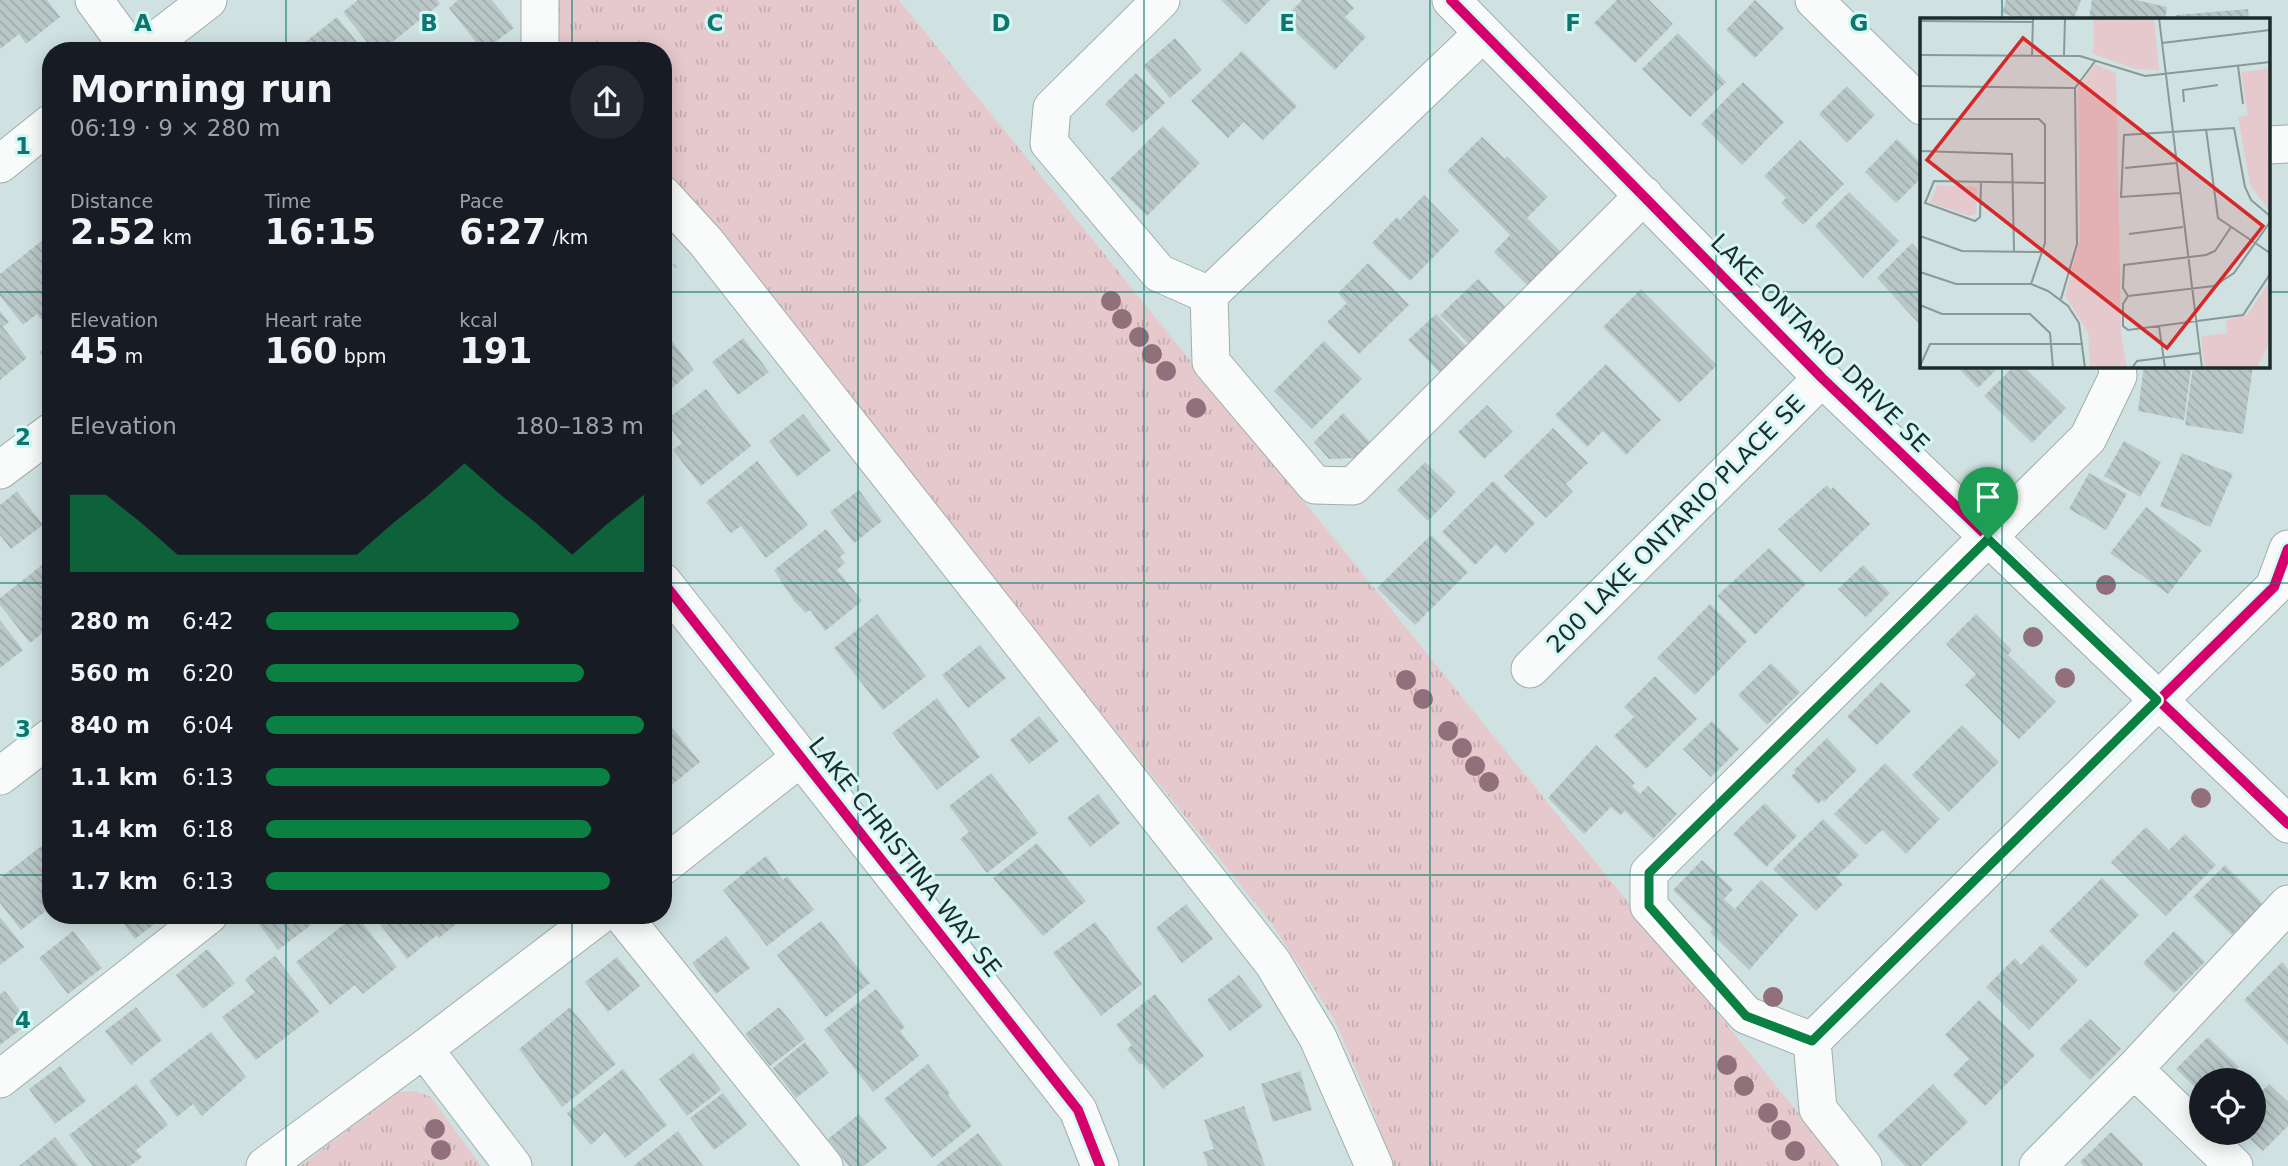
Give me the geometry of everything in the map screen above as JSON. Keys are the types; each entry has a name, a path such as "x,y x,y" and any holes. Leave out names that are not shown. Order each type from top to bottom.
{"street":[{"path":"94,0 124,42"},
{"path":"154,42 208,0"},
{"path":"540,0 540,42"},
{"path":"1161,0 1052,108 1049,143 1159,273 1209,295"},
{"name":"LAKE ONTARIO DRIVE SE","path":"1451,0 1822,378 2288,824"},
{"path":"1814,0 1920,104"},
{"path":"1483,33 1209,295 1211,362 1315,485 1353,486 1644,195"},
{"path":"0,164 42,130"},
{"path":"2270,145 2288,144"},
{"path":"672,205 706,243 1273,963 1318,1038 1374,1166"},
{"path":"1812,1041 1746,1016 1649,906 1649,873 2088,438 2118,376 2118,368"},
{"name":"200 LAKE ONTARIO PLACE SE","path":"1530,669 1822,378"},
{"path":"0,471 42,439"},
{"path":"1812,1041 2274,587 2288,548"},
{"name":"LAKE CHRISTINA WAY SE","path":"672,594 1078,1110 1100,1166"},
{"path":"0,776 42,744"},
{"path":"672,859 800,758"},
{"path":"2038,1166 2134,1069 2288,904"},
{"path":"0,1079 198,924"},
{"path":"265,1166 588,924"},
{"path":"629,924 824,1166"},
{"path":"1812,1041 1818,1109 1863,1166"},
{"path":"424,1049 513,1166"},
{"path":"2134,1069 2234,1166"}],"green space":[{"path":"558,0 899,0 1841,1166 1391,1166 1373,1109 1334,1019 1272,924 672,181 672,42 560,42"},
{"path":"416,1091 431,1097 481,1166 300,1166 398,1092"}],"building":[{"path":"0,0 47,0 60,17 26,44 19,34 0,49"},
{"path":"358,0 437,0 440,4 392,42 367,42 343,12"},
{"path":"458,0 492,0 514,28 495,42 476,42 449,8"},
{"path":"1221,0 1270,0 1246,25"},
{"path":"1302,0 1346,0 1354,8 1345,17 1366,37 1335,70 1283,20"},
{"path":"1617,0 1649,0 1673,24 1635,63 1594,23"},
{"path":"1755,0 1784,28 1755,58 1726,30"},
{"path":"2006,0 2081,0 2074,18 2017,18 2002,13"},
{"path":"2092,0 2136,0 2167,7 2165,18 2089,18"},
{"path":"2248,9 2249,18 2176,18 2176,15"},
{"path":"337,17 357,42 305,42"},
{"path":"1678,33 1726,82 1690,117 1642,69"},
{"path":"1175,38 1202,70 1170,98 1143,66"},
{"path":"1242,51 1297,106 1263,140 1244,122 1228,138 1191,101"},
{"path":"1136,73 1165,103 1133,133 1105,104"},
{"path":"1743,82 1784,122 1742,165 1701,124"},
{"path":"1847,86 1875,115 1847,143 1819,114"},
{"path":"1163,126 1200,163 1147,216 1110,179"},
{"path":"1482,137 1505,159 1507,156 1548,197 1527,218 1561,252 1528,286 1494,252 1510,235 1447,171"},
{"path":"1897,139 1920,162 1920,179 1896,203 1865,172"},
{"path":"1800,140 1844,184 1803,225 1781,203 1786,198 1764,176"},
{"path":"1849,192 1899,241 1863,278 1815,226"},
{"path":"1424,195 1459,231 1410,281 1372,243 1397,217 1400,220"},
{"path":"42,241 42,320 37,314 23,325 0,296 0,274"},
{"path":"1912,243 1920,252 1920,325 1877,278"},
{"path":"1368,263 1409,305 1359,354 1327,322 1347,303 1338,293"},
{"path":"1478,279 1505,307 1469,344 1440,315"},
{"path":"1641,289 1717,365 1679,403 1603,327"},
{"path":"0,311 9,322 3,327 27,358 0,380"},
{"path":"1436,314 1467,347 1440,373 1408,340"},
{"path":"743,338 769,372 738,395 712,362"},
{"path":"672,341 694,370 672,388"},
{"path":"1324,341 1362,379 1312,429 1274,391"},
{"path":"1606,364 1661,420 1626,455 1603,431 1587,447 1555,415"},
{"path":"1958,368 1998,368 1978,388"},
{"path":"2012,368 2025,368 2066,408 2032,443 1984,396"},
{"path":"2144,368 2191,369 2184,420 2138,411"},
{"path":"2193,368 2253,368 2243,434 2185,425"},
{"path":"706,389 751,446 701,486 673,450 682,443 672,430 672,416"},
{"path":"1487,405 1513,432 1484,459 1458,432"},
{"path":"1343,413 1370,442 1354,458 1329,459 1314,442"},
{"path":"803,414 831,450 797,477 769,441"},
{"path":"1553,428 1588,463 1566,484 1573,492 1546,518 1504,476"},
{"path":"2124,441 2161,462 2140,497 2104,476"},
{"path":"2182,453 2233,474 2210,527 2160,506"},
{"path":"757,461 808,525 766,558 741,526 731,533 706,502"},
{"path":"1425,462 1456,492 1428,521 1397,490"},
{"path":"2089,473 2127,494 2106,530 2069,509"},
{"path":"1493,481 1535,523 1505,554 1496,544 1475,565 1442,532"},
{"path":"1827,485 1831,490 1833,487 1870,524 1821,572 1778,529"},
{"path":"859,490 882,521 854,543 830,512"},
{"path":"17,491 42,526 11,549 0,535 0,505"},
{"path":"2146,507 2202,550 2168,594 2110,553"},
{"path":"826,529 845,553 840,557 845,563 837,570 862,601 825,631 810,610 806,613 794,601 774,570"},
{"path":"1431,535 1468,572 1415,625 1377,588"},
{"path":"1769,548 1806,584 1755,635 1717,596"},
{"path":"42,565 42,633 30,643 0,605 0,598"},
{"path":"1863,565 1890,593 1866,617 1838,589"},
{"path":"1710,604 1747,641 1695,695 1657,658"},
{"path":"877,614 926,676 883,710 834,648"},
{"path":"1976,614 2012,650 2008,655 2056,702 2019,739 1965,685 1976,674 1946,644"},
{"path":"0,620 23,650 0,668"},
{"path":"980,645 1006,678 968,708 942,675"},
{"path":"1771,663 1800,692 1767,725 1738,695"},
{"path":"1655,676 1697,719 1646,769 1614,736 1634,717 1624,707"},
{"path":"1881,682 1911,711 1877,745 1847,717"},
{"path":"937,698 980,757 937,790 892,733"},
{"path":"1039,716 1059,741 1029,764 1010,740"},
{"path":"1712,721 1739,749 1711,777 1683,749"},
{"path":"1962,725 1999,762 1949,812 1912,775"},
{"path":"672,727 700,762 672,785"},
{"path":"1827,738 1857,770 1824,802 1822,800 1818,804 1791,776"},
{"path":"1596,745 1635,783 1632,786 1640,794 1648,786 1677,814 1653,839 1625,811 1620,815 1611,807 1584,834 1548,798"},
{"path":"1885,763 1940,819 1906,854 1882,830 1866,845 1834,814"},
{"path":"991,773 1038,833 987,873 960,839 969,832 949,806"},
{"path":"1098,794 1120,823 1090,847 1067,818"},
{"path":"1765,803 1797,836 1766,867 1733,834"},
{"path":"1823,819 1859,855 1836,877 1843,884 1816,911 1773,869"},
{"path":"2146,827 2169,850 2185,834 2216,865 2166,916 2111,862"},
{"path":"1037,843 1086,901 1043,936 993,878"},
{"path":"42,846 42,914 21,930 0,903 0,878"},
{"path":"766,856 783,880 787,876 814,910 767,946 723,890"},
{"path":"1702,860 1733,889 1724,899 1735,909 1761,880 1798,915 1749,970 1710,932 1713,929 1673,890"},
{"path":"2225,865 2263,904 2232,935 2193,897"},
{"path":"2102,878 2139,915 2086,968 2049,931"},
{"path":"1186,904 1213,939 1182,963 1156,928"},
{"path":"0,917 24,947 0,965"},
{"path":"821,921 870,983 826,1017 777,955"},
{"path":"1095,922 1142,984 1101,1016 1053,953"},
{"path":"124,924 154,924 135,939"},
{"path":"259,924 311,925 278,950"},
{"path":"345,924 363,924 397,967 363,994 355,985 330,1005 296,962"},
{"path":"380,924 456,924 439,938 437,935 407,959"},
{"path":"73,931 102,968 68,994 39,958"},
{"path":"2174,931 2205,962 2174,993 2143,963"},
{"path":"726,936 750,968 716,994 692,963"},
{"path":"2042,944 2078,980 2029,1030 1986,987 2015,958 2021,965"},
{"path":"207,949 235,983 203,1009 176,975"},
{"path":"275,956 319,1012 256,1060 222,1017 255,992 245,979"},
{"path":"617,957 640,986 608,1012 585,982"},
{"path":"2282,962 2288,969 2288,1045 2244,1000"},
{"path":"1239,975 1263,1006 1230,1031 1207,1000"},
{"path":"876,989 905,1027 900,1031 919,1056 873,1092 824,1030"},
{"path":"5,991 29,1023 0,1045 0,994"},
{"path":"1155,994 1204,1056 1163,1089 1127,1049 1132,1045 1116,1025"},
{"path":"1979,1000 2035,1055 1985,1106 1953,1075 1969,1059 1945,1035"},
{"path":"136,1007 162,1040 131,1065 105,1031"},
{"path":"570,1007 616,1064 562,1107 519,1049"},
{"path":"779,1007 805,1039 770,1066 745,1034"},
{"path":"2090,1019 2121,1049 2090,1080 2059,1049"},
{"path":"211,1032 246,1077 202,1116 193,1104 177,1117 149,1081"},
{"path":"2208,1037 2239,1067 2189,1068 2189,1082 2176,1069"},
{"path":"805,1042 829,1073 796,1098 773,1068"},
{"path":"693,1053 721,1090 687,1116 659,1079"},
{"path":"928,1064 972,1126 932,1158 884,1099"},
{"path":"60,1066 86,1101 55,1124 29,1089"},
{"path":"623,1069 667,1125 625,1158 605,1132 591,1145 571,1122 573,1121 567,1113"},
{"path":"1300,1071 1312,1110 1273,1122 1261,1084"},
{"path":"136,1084 168,1125 136,1150 142,1157 130,1166 93,1166 69,1135"},
{"path":"1933,1084 1968,1122 1921,1166 1905,1166 1877,1136"},
{"path":"2269,1084 2288,1102 2288,1126 2263,1151 2257,1145 2266,1145 2266,1087"},
{"path":"723,1093 747,1125 714,1150 690,1118"},
{"path":"1244,1106 1265,1166 1208,1166 1203,1152 1214,1149 1204,1120"},
{"path":"859,1114 887,1148 864,1166 849,1166 828,1139"},
{"path":"678,1131 703,1166 633,1166"},
{"path":"2111,1132 2142,1166 2084,1166 2080,1162"},
{"path":"978,1133 1003,1166 936,1166"},
{"path":"55,1137 78,1166 19,1166"}],"cycle path":[{"path":"1451,0 1822,378 2288,824"},
{"path":"1812,1041 2274,587 2288,549"},
{"path":"672,593 1078,1110 1100,1166"}],"route":[{"path":"1988,539 2157,700 1812,1041 1746,1016 1649,906 1649,873 1988,539"}]}
